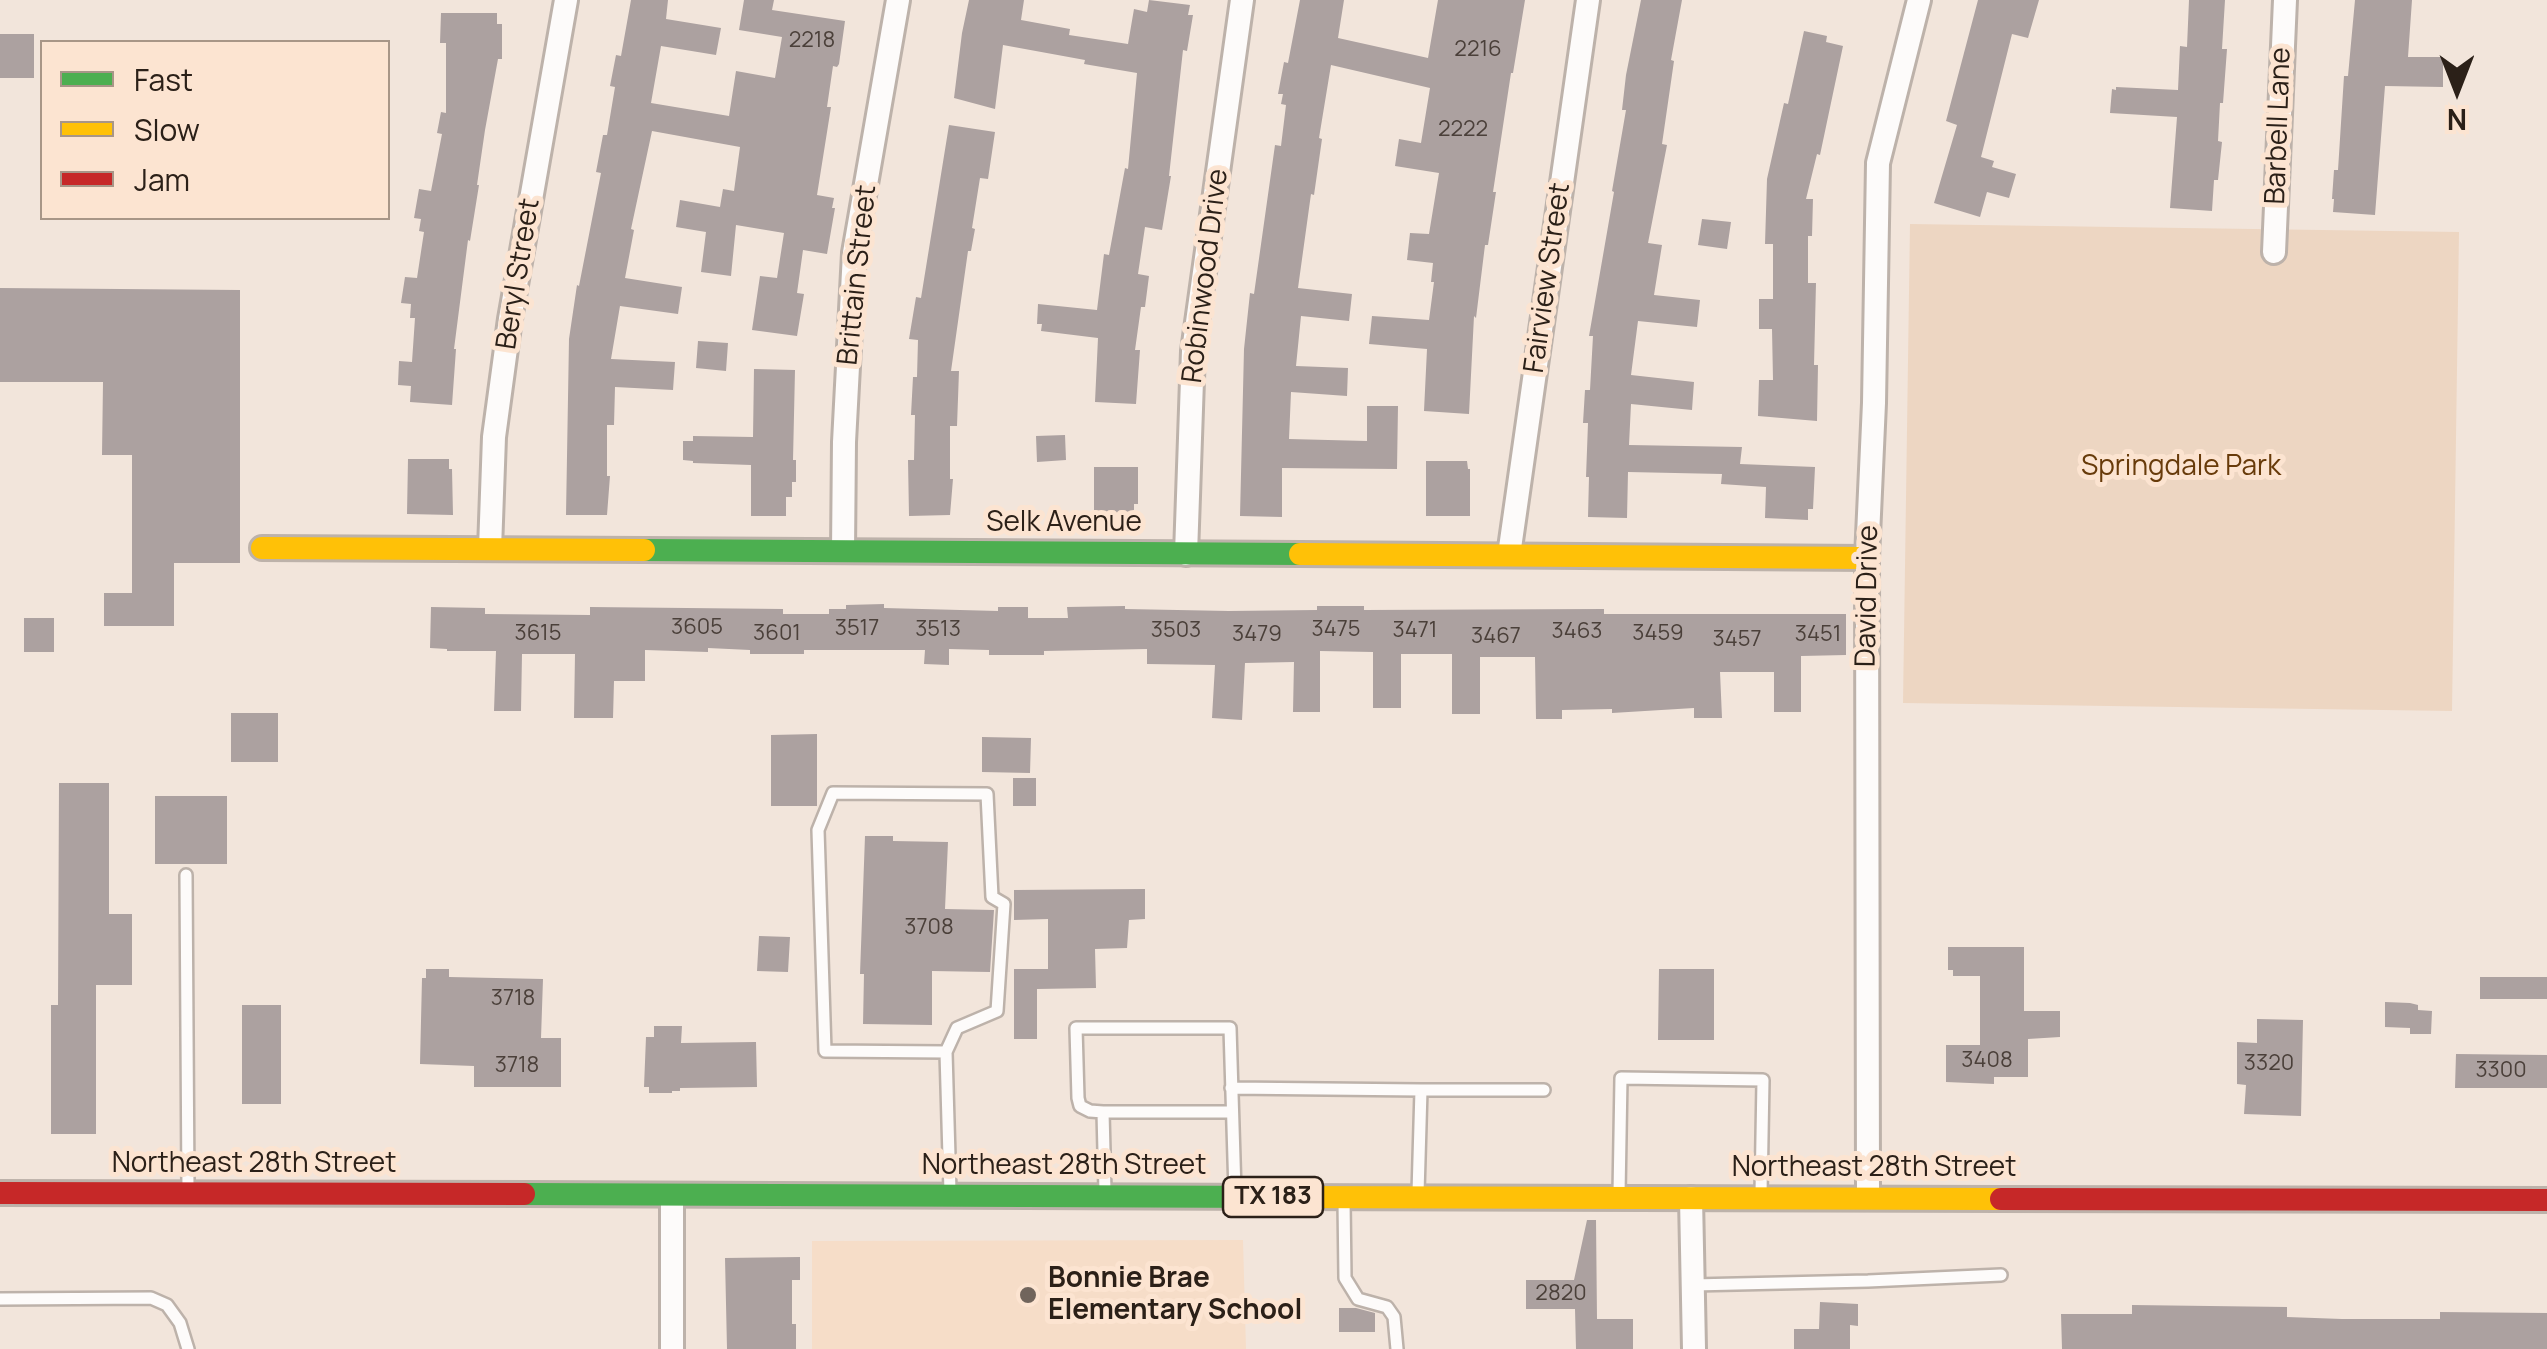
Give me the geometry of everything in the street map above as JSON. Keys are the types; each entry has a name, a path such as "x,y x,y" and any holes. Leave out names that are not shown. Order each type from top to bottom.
{"main road":[{"name":"Selk Avenue","path":"262,548 1867,558"},
{"name":"Northeast 28th Street","path":"0,1194 2547,1200"}],"street":[{"name":"Beryl Street","path":"490,549 494,437 510,319 566,0"},
{"name":"Brittain Street","path":"843,552 844,442 854,253 898,0"},
{"name":"Robinwood Drive","path":"1186,554 1193,351 1242,0"},
{"name":"Fairview Street","path":"1509,555 1588,0"},
{"name":"David Drive","path":"1868,1198 1867,558 1878,163 1919,0"},
{"name":"Barbell Lane","path":"2274,252 2285,0"},
{"path":"672,1195 672,1349"},
{"path":"1690,1198 1694,1349"}],"lane":[{"path":"946,1052 825,1050 818,830 833,792 987,794 992,897 1004,904 998,1011 957,1028 946,1052 950,1196"},
{"path":"186,874 188,1194"},
{"path":"1232,1112 1090,1112 1080,1106 1078,1098 1076,1028 1230,1028 1235,1196"},
{"path":"1619,1197 1620,1078 1763,1080 1760,1198"},
{"path":"1231,1088 1544,1090"},
{"path":"1418,1197 1421,1090"},
{"path":"1103,1112 1105,1196"},
{"path":"1344,1197 1345,1278 1358,1299 1388,1307 1394,1318 1397,1349"},
{"path":"1693,1285 1868,1282 2001,1274"},
{"path":"0,1299 152,1298 168,1306 180,1324 188,1349"}],"shaded area":[{"name":"Bonnie Brae Elementary School","path":"1243,1240 1246,1349 812,1349 812,1241"}],"green space":[{"name":"Springdale Park","path":"1910,224 2459,232 2452,711 1903,703"}],"building":[{"path":"631,0 668,0 666,19 721,28 716,55 661,46 651,103 729,116 736,71 775,78 782,37 739,30 744,0 774,0 772,10 845,21 839,64 833,66 827,107 831,107 817,195 834,198 835,208 827,254 803,250 797,293 804,294 797,336 752,330 760,276 777,278 784,233 736,225 731,276 701,272 706,232 676,227 680,200 720,207 723,189 734,191 740,147 652,131 625,278 682,287 678,314 620,306 611,359 675,362 673,390 615,387 614,425 607,425 607,515 566,515 569,339 601,173 596,172 615,87 610,86 616,55 621,56"},
{"path":"969,0 1024,0 1021,20 1070,29 1069,35 1128,44 1134,9 1147,12 1149,0 1190,5 1188,15 1193,15 1187,51 1183,50 1162,230 1145,227 1138,274 1149,276 1135,350 1140,350 1136,404 1095,402 1098,338 1041,331 1042,324 1037,324 1038,304 1097,310 1104,254 1109,255 1125,168 1128,169 1137,73 1003,45 995,109 954,98"},
{"path":"1300,0 1344,0 1338,38 1428,58 1438,0 1525,0 1474,316 1469,414 1424,411 1427,349 1369,344 1372,316 1429,320 1433,263 1407,260 1410,233 1429,234 1439,173 1395,166 1399,139 1421,143 1430,88 1331,65 1298,288 1352,294 1349,321 1301,316 1296,366 1348,368 1347,396 1291,392 1289,439 1367,441 1367,406 1398,406 1397,469 1282,468 1282,517 1240,516 1244,349 1250,293 1254,294 1275,145 1281,146 1286,105 1281,104 1283,94 1278,94"},
{"path":"1641,0 1682,0 1662,144 1667,145 1648,243 1662,245 1654,295 1700,300 1697,327 1638,321 1631,375 1694,382 1692,410 1631,404 1629,445 1742,447 1740,464 1815,467 1813,509 1808,509 1808,520 1765,518 1766,487 1721,484 1722,474 1628,472 1627,518 1588,517 1588,423 1583,423 1585,390 1590,390 1593,336 1589,336 1626,110 1622,110 1626,75"},
{"path":"1978,0 2039,0 2028,38 2012,34 1981,157 1994,161 1992,167 2016,174 2009,198 1987,192 1980,217 1934,203 1957,125 1946,121"},
{"path":"2189,0 2225,0 2222,49 2227,49 2218,141 2222,142 2212,211 2170,208 2177,117 2110,113 2112,89 2116,87 2178,90 2180,46 2187,47"},
{"path":"2355,0 2412,0 2408,57 2443,57 2443,87 2385,86 2375,215 2333,212 2334,170 2338,170 2344,76 2348,76"},
{"path":"441,13 497,13 497,24 502,24 502,59 498,59 468,240 454,349 452,405 410,402 411,386 398,385 399,361 412,362 415,318 410,318 411,304 401,303 405,277 417,278 424,232 419,231 421,219 414,218 419,189 431,191 442,134 437,133 441,112 446,113 446,43 440,43"},
{"path":"1804,31 1827,36 1826,42 1843,46 1820,155 1817,154 1806,199 1813,199 1808,283 1816,283 1817,421 1758,416 1759,380 1773,380 1772,329 1759,329 1759,299 1773,299 1773,244 1765,244 1767,179"},
{"path":"0,34 34,34 34,78 0,78"},
{"path":"949,125 995,132 988,179 980,178 951,371 959,371 957,426 950,426 950,515 909,516 908,460 914,460 915,415 911,415 918,340 909,339 916,297 921,298"},
{"path":"1702,219 1731,222 1727,249 1698,245"},
{"path":"0,288 240,290 240,563 174,563 174,626 104,626 104,593 132,593 132,455 102,455 103,382 0,382"},
{"path":"698,341 728,343 726,371 696,368"},
{"path":"754,369 795,370 796,482 792,482 792,497 786,497 786,516 751,516 751,465 683,460 683,441 693,441 693,436 753,437"},
{"path":"1065,435 1066,460 1037,462 1036,436"},
{"path":"408,459 449,459 453,515 407,514"},
{"path":"1426,461 1467,461 1470,516 1426,516"},
{"path":"1094,467 1138,467 1138,504 1134,504 1134,516 1094,517"},
{"path":"884,604 884,608 998,611 998,607 1028,607 1028,618 1068,618 1067,607 1125,606 1229,611 1364,606 1364,610 1604,609 1604,614 1846,614 1846,655 1801,656 1801,712 1774,712 1774,672 1720,672 1722,718 1694,718 1694,708 1612,713 1612,709 1562,710 1562,719 1536,719 1535,657 1480,657 1480,714 1452,714 1452,654 1401,654 1401,708 1373,708 1373,652 1320,651 1320,712 1293,712 1294,662 1245,663 1242,720 1212,718 1215,665 1147,664 1147,649 989,655 989,650 949,649 949,665 924,664 925,650 750,654 750,650 708,648 708,652 645,650 645,681 614,681 613,718 574,718 575,654 522,654 521,711 494,711 496,651 430,648 431,607 485,608 485,614 590,615 590,607 783,609 783,614 829,614 829,609 846,609 846,605"},
{"path":"24,618 54,618 54,652 24,652"},
{"path":"231,713 278,713 278,762 231,762"},
{"path":"817,734 817,806 771,806 771,735"},
{"path":"982,737 1031,738 1030,773 982,772"},
{"path":"1013,778 1036,778 1036,806 1013,806"},
{"path":"59,783 109,783 109,914 132,914 132,985 96,985 96,1134 51,1134 51,1005 58,1005"},
{"path":"155,796 227,796 227,864 155,864"},
{"path":"865,836 948,842 945,909 994,910 990,972 932,971 932,1025 863,1024 864,974 860,974"},
{"path":"1145,889 1145,919 1129,920 1127,948 1095,949 1096,988 1037,989 1037,1039 1014,1039 1014,969 1048,969 1048,919 1014,920 1014,890"},
{"path":"759,936 790,937 788,972 757,971"},
{"path":"1948,947 2024,947 2024,1011 2060,1011 2060,1037 2028,1039 2028,1077 1994,1077 1994,1084 1946,1082 1946,1045 1980,1045 1980,976 1953,976 1953,970 1948,970"},
{"path":"426,969 449,969 449,977 543,979 541,1038 561,1038 561,1087 474,1087 474,1066 420,1064 422,978 426,978"},
{"path":"1659,969 1714,969 1714,1040 1658,1040"},
{"path":"2480,977 2547,977 2547,999 2480,999"},
{"path":"2385,1002 2410,1003 2418,1005 2418,1010 2432,1011 2431,1034 2410,1034 2410,1028 2385,1027"},
{"path":"242,1005 281,1005 281,1104 242,1104"},
{"path":"2257,1019 2303,1020 2301,1116 2244,1114 2246,1085 2237,1084 2237,1042 2257,1043"},
{"path":"654,1026 682,1026 681,1043 756,1042 757,1087 680,1088 672,1093 649,1093 649,1087 644,1087 646,1037 654,1037"},
{"path":"2456,1054 2547,1055 2547,1088 2455,1088"},
{"path":"1587,1220 1596,1220 1597,1319 1633,1319 1633,1349 1576,1349 1575,1309 1526,1309 1526,1280 1574,1280"},
{"path":"800,1257 800,1280 792,1280 796,1349 727,1349 725,1258"},
{"path":"1820,1302 1858,1304 1858,1326 1850,1325 1850,1349 1794,1349 1794,1329 1819,1329"},
{"path":"2132,1305 2287,1307 2287,1317 2342,1319 2440,1319 2440,1312 2547,1313 2547,1349 2062,1349 2061,1314 2132,1314"},
{"path":"1339,1308 1375,1313 1375,1332 1339,1332"}],"traffic: fast":[{"path":"644,550 1300,554"},
{"path":"524,1194 1276,1197"}],"traffic: slow":[{"path":"262,548 644,550"},
{"path":"1300,554 1867,558"},
{"path":"1276,1197 2001,1199"}],"traffic: jam":[{"path":"0,1193 524,1194"},
{"path":"2001,1199 2547,1200"}],"place":[{"name":"Bonnie Brae Elementary School","path":"1028,1295"}]}
